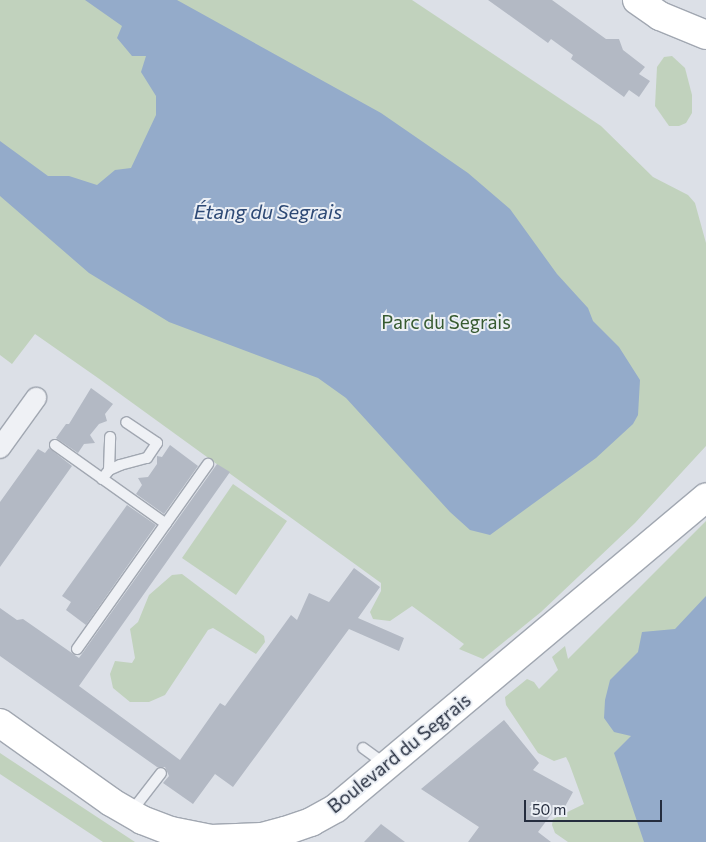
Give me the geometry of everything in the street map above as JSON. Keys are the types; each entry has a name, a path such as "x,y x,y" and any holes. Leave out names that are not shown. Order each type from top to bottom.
{"street":[{"path":"637,0 660,16 706,34"},
{"path":"0,448 36,398"},
{"name":"Boulevard du Segrais","path":"0,723 142,820 194,837 235,840 262,837 318,818 387,766 706,498"}],"lane":[{"path":"102,479 109,470 147,458 158,443 126,422"},
{"path":"109,470 110,437"},
{"path":"55,445 166,524"},
{"path":"77,649 208,464"},
{"path":"363,748 387,766"},
{"path":"130,813 161,773"}],"green space":[{"name":"Parc du Segrais","path":"0,0 412,0 601,126 653,177 688,195 695,203 706,243 706,446 635,523 541,612 483,659 459,649 464,644 412,606 390,621 373,619 370,612 381,591 381,583 98,378 35,334 12,364 0,355"},
{"path":"672,56 685,68 692,95 692,113 686,123 679,126 669,126 655,106 657,67 664,57"},
{"path":"233,484 287,521 236,595 182,558"},
{"path":"706,521 706,842 568,842 555,833 552,825 553,819 584,804 569,763 566,757 554,761 538,753 506,705 505,697 527,679 534,682 539,689 558,670 552,657 565,646 568,659"},
{"path":"182,574 264,636 265,642 256,654 213,628 208,630 165,695 149,702 130,702 113,688 110,674 115,661 132,663 135,658 130,629 138,622 149,595 172,575"},
{"path":"0,753 135,842 103,842 0,774"}],"water":[{"name":"Étang du Segrais","path":"85,0 177,0 381,113 468,173 510,209 557,274 588,308 593,321 619,347 640,380 638,415 633,424 596,458 490,535 470,530 450,512 346,398 318,378 169,322 89,273 0,196 0,141 48,176 69,176 97,185 115,170 131,168 156,115 156,96 141,72 146,56 132,56 117,38 122,26"},
{"path":"706,596 706,842 644,842 614,753 631,736 614,732 604,718 605,700 610,680 638,652 642,632 675,629"}],"building":[{"path":"488,0 552,0 606,39 619,39 623,50 645,67 639,74 650,81 639,97 629,90 624,97 571,59 573,55 551,39 548,43"},
{"path":"91,388 113,404 105,414 107,421 99,424 90,435 95,443 84,444 78,453 56,438 66,424 69,424"},
{"path":"170,445 198,466 164,514 136,494 142,485 138,478 148,477 157,464 157,456 162,457"},
{"path":"49,448 72,466 0,567 0,502 38,449 45,453"},
{"path":"217,464 230,472 79,686 180,760 220,703 225,706 291,615 297,620 309,593 329,602 354,568 380,587 358,618 404,638 399,651 349,629 233,787 215,774 193,804 163,783 169,776 165,767 157,767 0,656 0,608 17,620 23,619 79,658"},
{"path":"127,505 156,525 86,625 66,610 71,602 62,596"},
{"path":"504,720 539,763 533,770 573,792 562,812 556,808 538,832 551,842 468,842 479,827 421,789"},
{"path":"381,824 405,842 364,842"}]}
